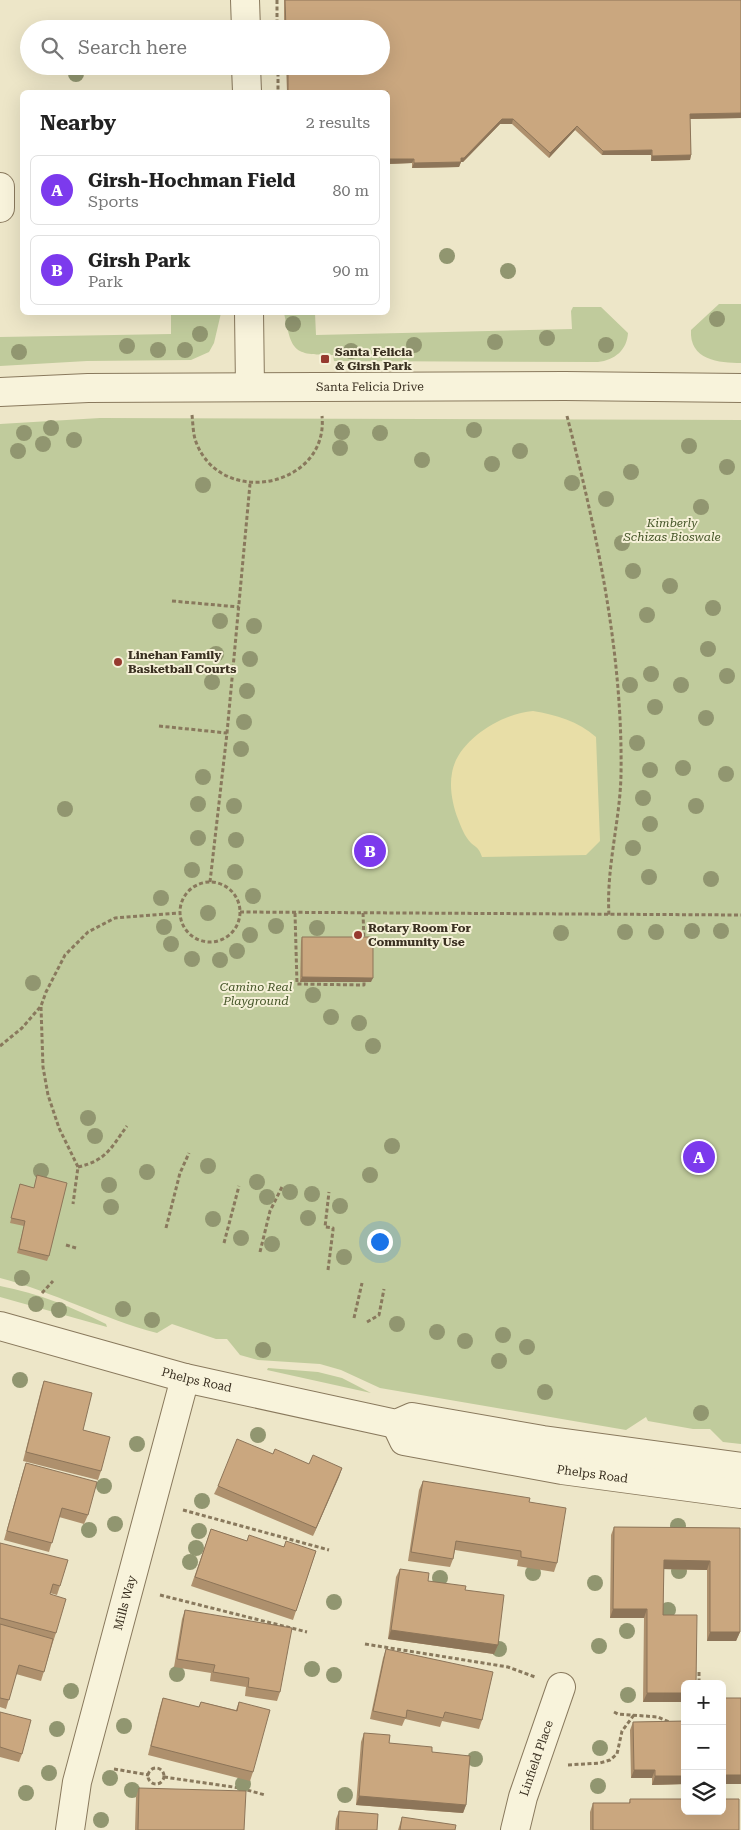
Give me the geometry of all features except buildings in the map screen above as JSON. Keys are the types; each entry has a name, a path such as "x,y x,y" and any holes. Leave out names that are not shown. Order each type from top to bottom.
{"street":[{"path":"245,0 246,20"},
{"path":"246,75 247,90"},
{"path":"0,187 0,208"},
{"path":"250,315 250,387"},
{"name":"Santa Felicia Drive","path":"0,392 88,388 250,387 566,386 741,388"},
{"name":"Phelps Road","path":"0,1326 184,1378 396,1424 412,1417 543,1440 741,1467"},
{"name":"Mills Way","path":"70,1830 77,1782 184,1378"},
{"name":"Phelps Road","path":"396,1424 404,1441 562,1470 741,1494"},
{"name":"Linfield Place","path":"516,1830 523,1797 561,1686"}],"path":[{"path":"277,0 277,20"},
{"path":"278,75 278,90"},
{"path":"192,415 196,441 204,458 218,470 234,479 250,484 278,480 294,472 309,459 317,445 323,428 322,416"},
{"path":"567,416 594,524 615,658 621,776 609,915"},
{"path":"210,882 227,733 250,484"},
{"path":"172,602 239,607"},
{"path":"159,726 227,733"},
{"path":"210,882 228,888 234,894 240,912 238,922 227,937 209,942 191,936 184,929 178,913 186,893 201,883 210,882"},
{"path":"240,912 741,915"},
{"path":"0,1046 22,1028 41,1006 65,955 88,932 115,918 178,913"},
{"path":"295,913 296,984 364,985 364,976"},
{"path":"363,913 364,949"},
{"path":"41,1006 43,1067 48,1095 59,1128 78,1167 73,1204"},
{"path":"78,1167 103,1158 127,1126"},
{"path":"166,1228 180,1173 189,1153"},
{"path":"260,1252 270,1211 282,1185"},
{"path":"224,1243 239,1186"},
{"path":"328,1270 333,1230 333,1228 325,1227 329,1192"},
{"path":"66,1245 76,1248"},
{"path":"42,1293 53,1281"},
{"path":"354,1318 362,1283"},
{"path":"367,1322 379,1315 384,1289"},
{"path":"183,1510 329,1550"},
{"path":"160,1595 307,1632"},
{"path":"365,1644 508,1667 518,1671"},
{"path":"699,1672 699,1680"},
{"path":"614,1712 658,1717 672,1724"},
{"path":"568,1765 600,1763 610,1760 617,1754 622,1731 634,1715"},
{"path":"114,1769 149,1775"},
{"path":"164,1777 162,1782 155,1784 149,1780 149,1775 153,1769 158,1769 164,1777 240,1788 266,1795"}],"green space":[{"path":"719,304 741,304 741,363 707,358 695,348 692,340 691,330"},
{"path":"573,307 601,307 628,333 623,349 610,359 598,362 334,361 333,355 309,354 296,348 289,336 284,315 315,315 316,335 572,329 571,311"},
{"path":"171,315 221,315 214,343 209,352 191,360 87,361 0,366 0,337 171,334"},
{"path":"100,418 741,420 741,1444 723,1442 710,1429 693,1429 648,1421 646,1417 626,1430 380,1388 341,1370 320,1364 258,1360 240,1355 227,1339 216,1339 172,1324 157,1333 0,1278 0,424"},
{"path":"0,1286 54,1301 106,1324 107,1327 0,1297"},
{"path":"268,1368 318,1372 342,1378 371,1393 267,1370"}],"sand":[{"path":"533,711 550,714 566,720 582,727 596,737 600,841 586,855 482,857 479,850 465,835 452,797 452,773 456,761 472,739 483,730 508,717"}],"place":[{"name":"Santa Felicia & Girsh Park","path":"325,359"},
{"name":"Linehan Family Basketball Courts","path":"118,662"},
{"name":"Girsh Park","path":"370,851"},
{"name":"Rotary Room For Community Use","path":"358,935"},
{"name":"Girsh-Hochman Field","path":"699,1157"}],"park label":[{"name":"Kimberly Schizas Bioswale","path":"672,530"},
{"name":"Camino Real Playground","path":"256,994"}]}
